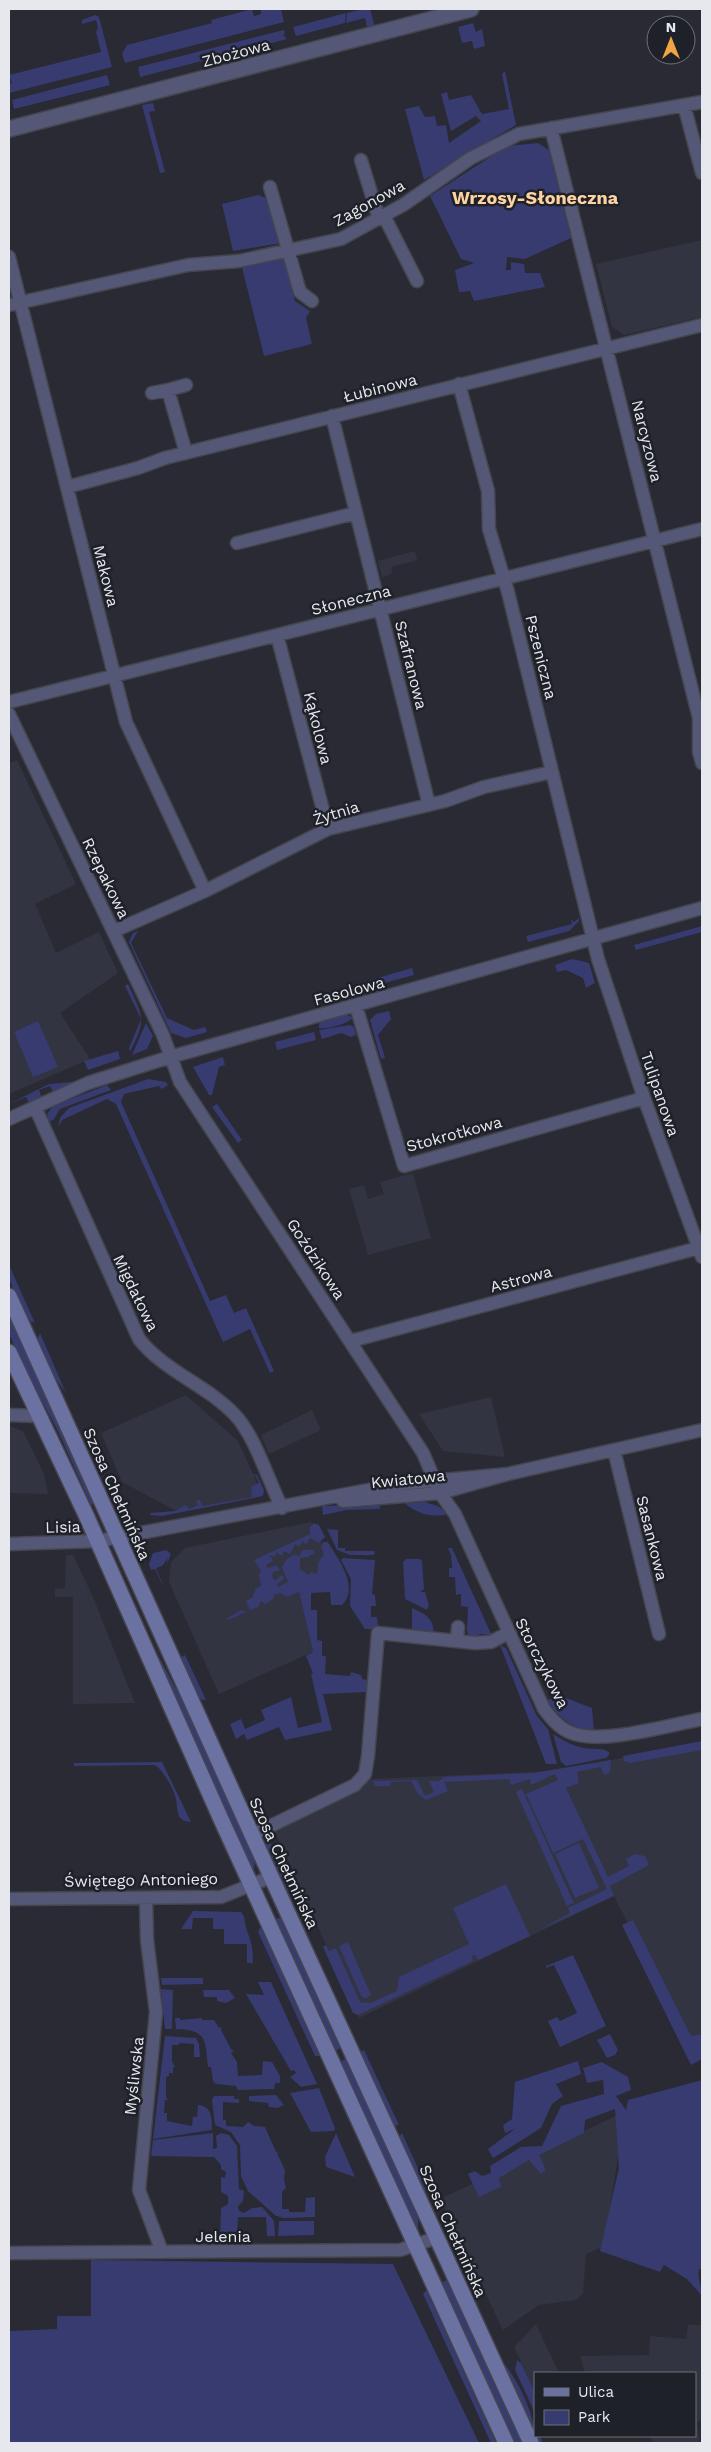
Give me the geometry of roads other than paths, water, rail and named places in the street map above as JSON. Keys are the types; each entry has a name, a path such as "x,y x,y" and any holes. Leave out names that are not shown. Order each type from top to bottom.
{"main road":[{"name":"Szosa Chełmińska","path":"9,1296 252,1835 531,2443"},
{"path":"9,1352 98,1541 414,2247 506,2443"}],"street":[{"name":"Zbożowa","path":"9,129 471,9"},
{"name":"Zagonowa","path":"15,304 188,265 239,261 342,238 382,217 471,158 519,134 702,102"},
{"path":"684,105 702,174"},
{"name":"Narcyzowa","path":"551,128 699,718 702,763"},
{"path":"361,160 382,217 417,281"},
{"path":"270,187 300,292 312,301"},
{"name":"Makowa","path":"9,257 15,304 67,487 130,733 205,891"},
{"name":"Łubinowa","path":"67,487 138,468 165,458 702,325"},
{"name":"Pszeniczna","path":"459,384 488,491 489,529 593,939"},
{"path":"152,393 186,385"},
{"path":"168,390 186,453"},
{"name":"Szafranowa","path":"332,416 429,805"},
{"path":"237,543 356,513"},
{"name":"Słoneczna","path":"9,702 702,529"},
{"name":"Kąkolowa","path":"277,635 328,829"},
{"name":"Rzepakowa","path":"9,714 163,1035 170,1057"},
{"name":"Żytnia","path":"114,931 205,891 328,829 429,805 484,787 552,772"},
{"name":"Fasolowa","path":"9,1119 88,1083 170,1057 702,908"},
{"name":"Tulipanowa","path":"593,939 644,1098 701,1250"},
{"name":"Stokrotkowa","path":"356,1006 404,1166 644,1098"},
{"name":"Goździkowa","path":"170,1057 180,1082 423,1453 434,1480"},
{"name":"Migdałowa","path":"35,1107 138,1339 160,1361 220,1401 237,1417 250,1437 282,1508"},
{"name":"Astrowa","path":"351,1341 701,1250"},
{"path":"9,1415 38,1416"},
{"name":"Kwiatowa","path":"310,1502 440,1493 508,1474 702,1430"},
{"name":"Sasankowa","path":"614,1450 659,1634"},
{"name":"Kwiatowa","path":"118,1538 282,1508 378,1488 434,1480 508,1474"},
{"name":"Storczykowa","path":"434,1480 440,1493 455,1514 508,1634 544,1709 553,1720 568,1732 598,1738 702,1719"},
{"name":"Lisia","path":"9,1544 98,1541 118,1538"},
{"path":"457,1641 458,1626"},
{"path":"252,1835 355,1785 365,1774 378,1633 483,1643 508,1634"},
{"name":"Świętego Antoniego","path":"9,1899 221,1897 272,1877"},
{"name":"Myśliwska","path":"146,1898 147,1940 156,2012 138,2190 162,2252"},
{"name":"Jelenia","path":"9,2254 400,2250 414,2247 436,2238"}],"district":[{"name":"Wrzosy-Słoneczna","path":"535,197"}]}
